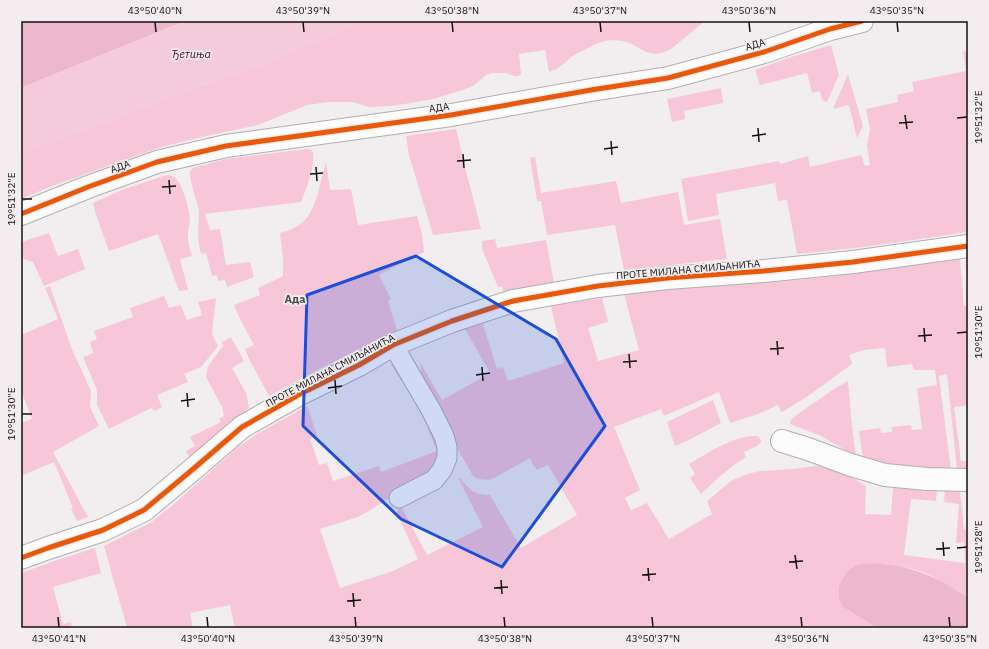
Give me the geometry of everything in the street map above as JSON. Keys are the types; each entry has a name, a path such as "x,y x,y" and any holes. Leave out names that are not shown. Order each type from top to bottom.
{"street":[{"name":"АДА","path":"21,214 88,187 157,162 226,146 451,115 668,78 764,52 830,29 862,21"},
{"name":"ПРОТЕ МИЛАНА СМИЉАНИЋА","path":"21,558 103,530 144,510 242,427 300,394 393,345 452,321 513,301 583,289 667,278 764,271 853,262 968,246"},
{"path":"782,441 885,475 927,479 968,480"}],"lane":[{"name":"ПРОТЕ МИЛАНА СМИЉАНИЋА","path":"393,345 431,410 444,436 447,447 446,458 442,470 434,480 399,498"}],"highlighted area":[{"path":"416,256 556,339 605,426 502,567 401,519 303,426 307,295"}],"shaded area":[{"path":"21,21 185,21 21,88"},
{"path":"359,21 705,21 671,49 662,53 654,54 646,52 630,43 622,41 605,41 574,55 557,69 549,72 545,50 519,54 521,74 518,76 506,73 492,73 486,75 473,86 463,90 433,99 390,106 369,107 352,102 329,102 307,105 258,125 161,147 52,186 21,199 21,153 281,57"},
{"path":"831,45 839,75 827,102 822,100 820,91 812,93 807,73 760,85 755,70"},
{"path":"963,51 968,52 968,232 864,247 797,254 787,200 778,201 775,183 716,194 719,215 688,221 681,179 779,161 780,164 808,156 810,167 861,155 865,166 870,165 867,146 870,129 866,109 898,102 897,95 914,91 912,82 966,71"},
{"path":"848,74 863,126 857,138 849,105 833,109"},
{"path":"721,88 723,103 684,111 685,119 672,122 667,99"},
{"path":"456,129 481,229 433,235 409,155 406,136"},
{"path":"308,149 312,150 313,162 306,190 301,202 205,214 210,230 220,229 226,265 250,262 254,277 227,287 225,280 218,281 217,275 212,276 206,253 201,254 198,239 199,211 190,178 191,170 193,168 226,159"},
{"path":"535,157 541,193 616,181 621,203 678,192 684,225 720,219 727,259 624,270 615,225 547,235 541,201 537,201 530,158"},
{"path":"326,163 330,190 351,189 358,225 417,216 422,234 424,252 379,275 391,299 388,300 397,330 269,396 245,349 254,345 234,305 260,295 258,288 283,276 280,233 288,231 301,224 309,214 318,193"},
{"path":"169,175 175,177 181,186 190,219 188,240 192,256 180,259 188,290 179,291 158,234 109,251 93,203 122,190"},
{"path":"49,233 58,256 78,249 85,269 44,286 33,262 24,259 21,251 21,242"},
{"path":"495,239 497,248 546,240 554,283 503,291 502,287 498,287 482,249 482,241"},
{"path":"960,259 964,306 968,306 968,405 954,407 961,461 968,461 968,470 957,470 947,374 939,376 951,471 888,466 863,458 859,431 880,428 881,433 892,432 892,427 911,425 912,430 922,429 917,388 937,385 935,370 914,370 912,364 887,367 885,348 863,350 849,355 852,364 808,396 781,412 778,405 758,414 730,423 719,392 664,416 661,409 614,427 640,490 625,498 631,510 647,503 669,539 712,514 707,501 731,481 747,474 760,471 824,465 840,471 866,486 865,514 891,515 893,487 937,490 936,501 911,499 904,555 965,563 964,542 956,543 959,504 944,502 945,490 960,491 964,529 968,529 968,596 918,570 882,564 843,607 877,628 235,628 230,605 190,613 193,628 127,628 104,546 150,523 173,505 239,446 257,434 307,406 317,435 310,439 319,465 327,463 333,481 379,466 381,472 437,451 419,407 390,363 396,368 431,424 441,455 427,476 358,517 320,529 340,588 393,571 418,559 398,516 398,507 400,504 427,555 483,527 458,478 460,478 472,491 484,495 490,495 521,548 577,515 548,465 537,470 530,458 489,480 478,479 473,476 449,434 428,391 421,372 420,362 442,400 490,373 465,329 483,324 497,369 503,367 508,381 564,363 551,306 602,298 608,322 588,328 598,361 639,350 624,294 667,289 776,282 836,276"},
{"path":"50,286 71,347 91,391 90,407 99,426 53,452 88,517 77,521 71,509 73,508 54,462 21,476 21,423 32,419 21,390 21,335 58,319 45,288"},
{"path":"164,296 169,308 181,305 187,320 202,315 198,302 216,298 212,334 218,346 201,367 184,374 188,382 157,395 162,407 155,411 151,408 109,429 97,405 97,390 83,357 93,353 90,342 97,339 94,331 133,317 130,308"},
{"path":"231,337 244,361 232,368 246,393 249,408 227,424 190,459 186,451 195,446 190,437 221,422 219,419 224,416 222,407 206,377 208,366 223,346 222,342"},
{"path":"848,381 856,456 821,436 790,424 791,420 795,416"},
{"path":"713,400 721,423 675,446 667,422"},
{"path":"749,436 758,436 761,442 757,446 744,452 746,457 719,477 701,494 690,478 695,474 689,464 725,444"},
{"path":"95,548 101,573 53,587 63,624 71,622 72,628 21,628 21,573"},
{"path":"863,564 889,565 912,570 941,581 968,596 968,628 877,628 843,607 839,597 839,587 848,571 855,566"}],"water":[{"name":"Ђетиња","path":"185,21 359,21 281,57 21,153 21,88"}],"cycle path":[{"path":"21,214 88,187 157,162 226,146 451,115 668,78 764,52 830,29 862,21"},
{"path":"21,558 103,530 144,510 242,427 300,394 359,365 393,345 452,321 513,301 598,286 667,278 764,271 853,262 968,246"}],"district":[{"name":"Ада","path":"295,299"}]}
